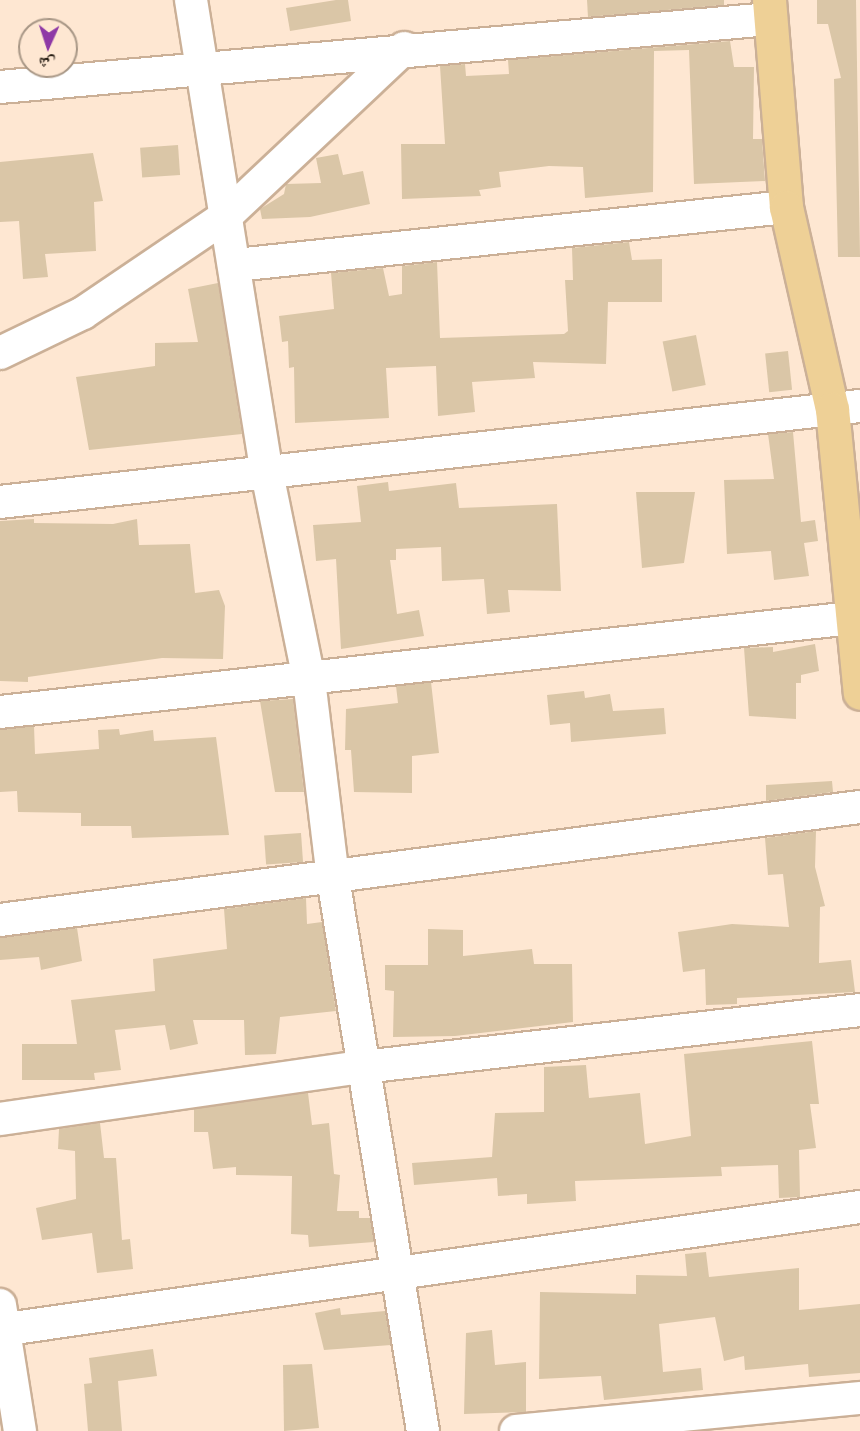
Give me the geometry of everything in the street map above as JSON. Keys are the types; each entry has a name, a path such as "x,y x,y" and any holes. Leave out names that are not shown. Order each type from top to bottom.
{"main road":[{"path":"770,9 786,207 846,408 860,693"}],"street":[{"path":"191,0 236,265 267,473 309,680 333,878 423,1431"},
{"path":"0,87 404,48 770,9"},
{"path":"0,353 82,313 226,216 404,48"},
{"path":"236,265 786,207"},
{"path":"0,502 846,408"},
{"path":"0,712 309,680 857,617"},
{"path":"0,920 860,807"},
{"path":"0,1119 363,1067 860,1010"},
{"path":"20,1431 1,1321 860,1207"},
{"path":"516,1431 860,1398"}],"building":[{"path":"348,0 351,21 290,31 286,8"},
{"path":"587,0 724,0 724,5 588,17"},
{"path":"817,0 856,0 860,257 838,257 834,79 841,78 828,24 817,24"},
{"path":"730,41 734,67 754,67 753,139 762,139 765,181 694,184 689,50 654,51 653,192 585,198 583,167 549,166 499,172 501,187 479,190 481,196 402,199 401,144 445,144 440,66 465,64 466,76 509,74 508,60"},
{"path":"178,145 180,175 142,178 140,148"},
{"path":"93,153 103,201 94,202 96,251 45,254 48,277 23,279 19,221 0,222 0,162"},
{"path":"338,154 343,175 363,171 370,204 310,217 262,219 260,209 284,194 286,184 321,183 316,158"},
{"path":"629,242 632,260 662,259 662,302 608,302 606,364 533,362 535,378 472,382 475,412 438,416 436,366 386,368 389,418 295,423 294,367 289,368 288,341 282,342 279,316 334,309 331,273 383,268 389,296 402,294 402,266 437,262 440,338 564,334 568,331 565,280 573,280 572,248"},
{"path":"218,283 242,434 89,450 76,377 155,366 155,343 198,342 188,289"},
{"path":"696,335 706,385 672,392 663,341"},
{"path":"788,351 792,390 769,392 765,353"},
{"path":"793,432 801,522 815,520 818,541 804,543 809,576 774,580 771,551 727,554 724,480 774,479 768,434"},
{"path":"388,482 389,491 456,483 459,508 557,504 561,591 508,590 510,612 487,614 484,579 442,581 441,547 396,549 396,560 390,560 397,614 419,610 424,636 341,649 336,559 316,561 313,525 361,522 357,486"},
{"path":"636,492 695,492 684,563 642,568"},
{"path":"34,519 34,523 113,524 137,519 139,545 190,544 195,593 219,590 225,606 223,659 162,658 28,677 28,682 0,681 0,521"},
{"path":"815,644 819,671 801,675 801,683 796,683 796,719 749,716 744,648 773,647 773,652"},
{"path":"431,682 439,753 412,756 412,793 354,792 351,750 345,750 346,709 398,703 396,686"},
{"path":"584,691 585,698 610,694 613,711 664,708 666,734 571,742 570,723 550,725 547,695"},
{"path":"293,699 304,792 275,792 260,701"},
{"path":"34,726 35,754 99,749 98,730 119,729 120,735 153,730 154,741 216,737 229,835 132,838 131,826 81,826 81,813 18,812 17,791 0,792 0,730"},
{"path":"832,781 833,792 766,801 766,785"},
{"path":"816,831 815,867 825,906 820,907 819,963 851,960 855,992 737,998 737,1004 706,1005 705,969 683,972 678,932 732,924 789,927 783,874 768,875 765,838"},
{"path":"301,833 303,862 266,865 264,836"},
{"path":"306,898 307,924 322,922 336,1011 280,1017 276,1054 245,1055 244,1020 193,1020 198,1044 170,1050 165,1025 115,1030 121,1070 94,1073 95,1080 22,1080 22,1044 77,1044 71,1000 155,991 153,959 227,949 224,909"},
{"path":"77,928 82,961 41,970 39,957 0,960 0,938"},
{"path":"428,929 463,930 463,956 532,949 534,964 572,964 573,1022 455,1036 393,1037 394,991 385,990 385,965 428,965"},
{"path":"812,1041 819,1104 810,1104 816,1148 799,1150 800,1197 779,1198 778,1165 721,1167 722,1176 575,1181 576,1201 527,1204 527,1194 498,1196 497,1178 414,1185 412,1163 492,1157 495,1113 544,1112 544,1067 586,1065 589,1098 640,1093 645,1144 691,1136 684,1054"},
{"path":"308,1093 312,1125 329,1123 334,1174 340,1175 337,1211 359,1211 359,1218 370,1218 374,1242 309,1247 308,1235 291,1234 292,1176 236,1175 236,1167 213,1169 208,1132 194,1132 194,1109"},
{"path":"100,1123 104,1158 116,1158 122,1240 130,1239 133,1269 97,1273 92,1233 42,1240 36,1208 76,1199 75,1151 58,1149 59,1129"},
{"path":"706,1252 709,1277 799,1268 799,1310 860,1304 860,1373 809,1377 808,1364 745,1370 744,1356 724,1361 715,1317 659,1324 663,1372 701,1368 703,1390 604,1400 601,1376 539,1379 540,1292 636,1294 636,1275 687,1276 685,1254"},
{"path":"340,1308 341,1315 385,1311 391,1345 324,1350 315,1313"},
{"path":"492,1330 495,1365 526,1362 526,1412 464,1414 466,1333"},
{"path":"153,1349 157,1376 118,1381 122,1431 88,1431 84,1384 92,1383 89,1358"},
{"path":"312,1364 319,1428 284,1431 283,1365"}]}
